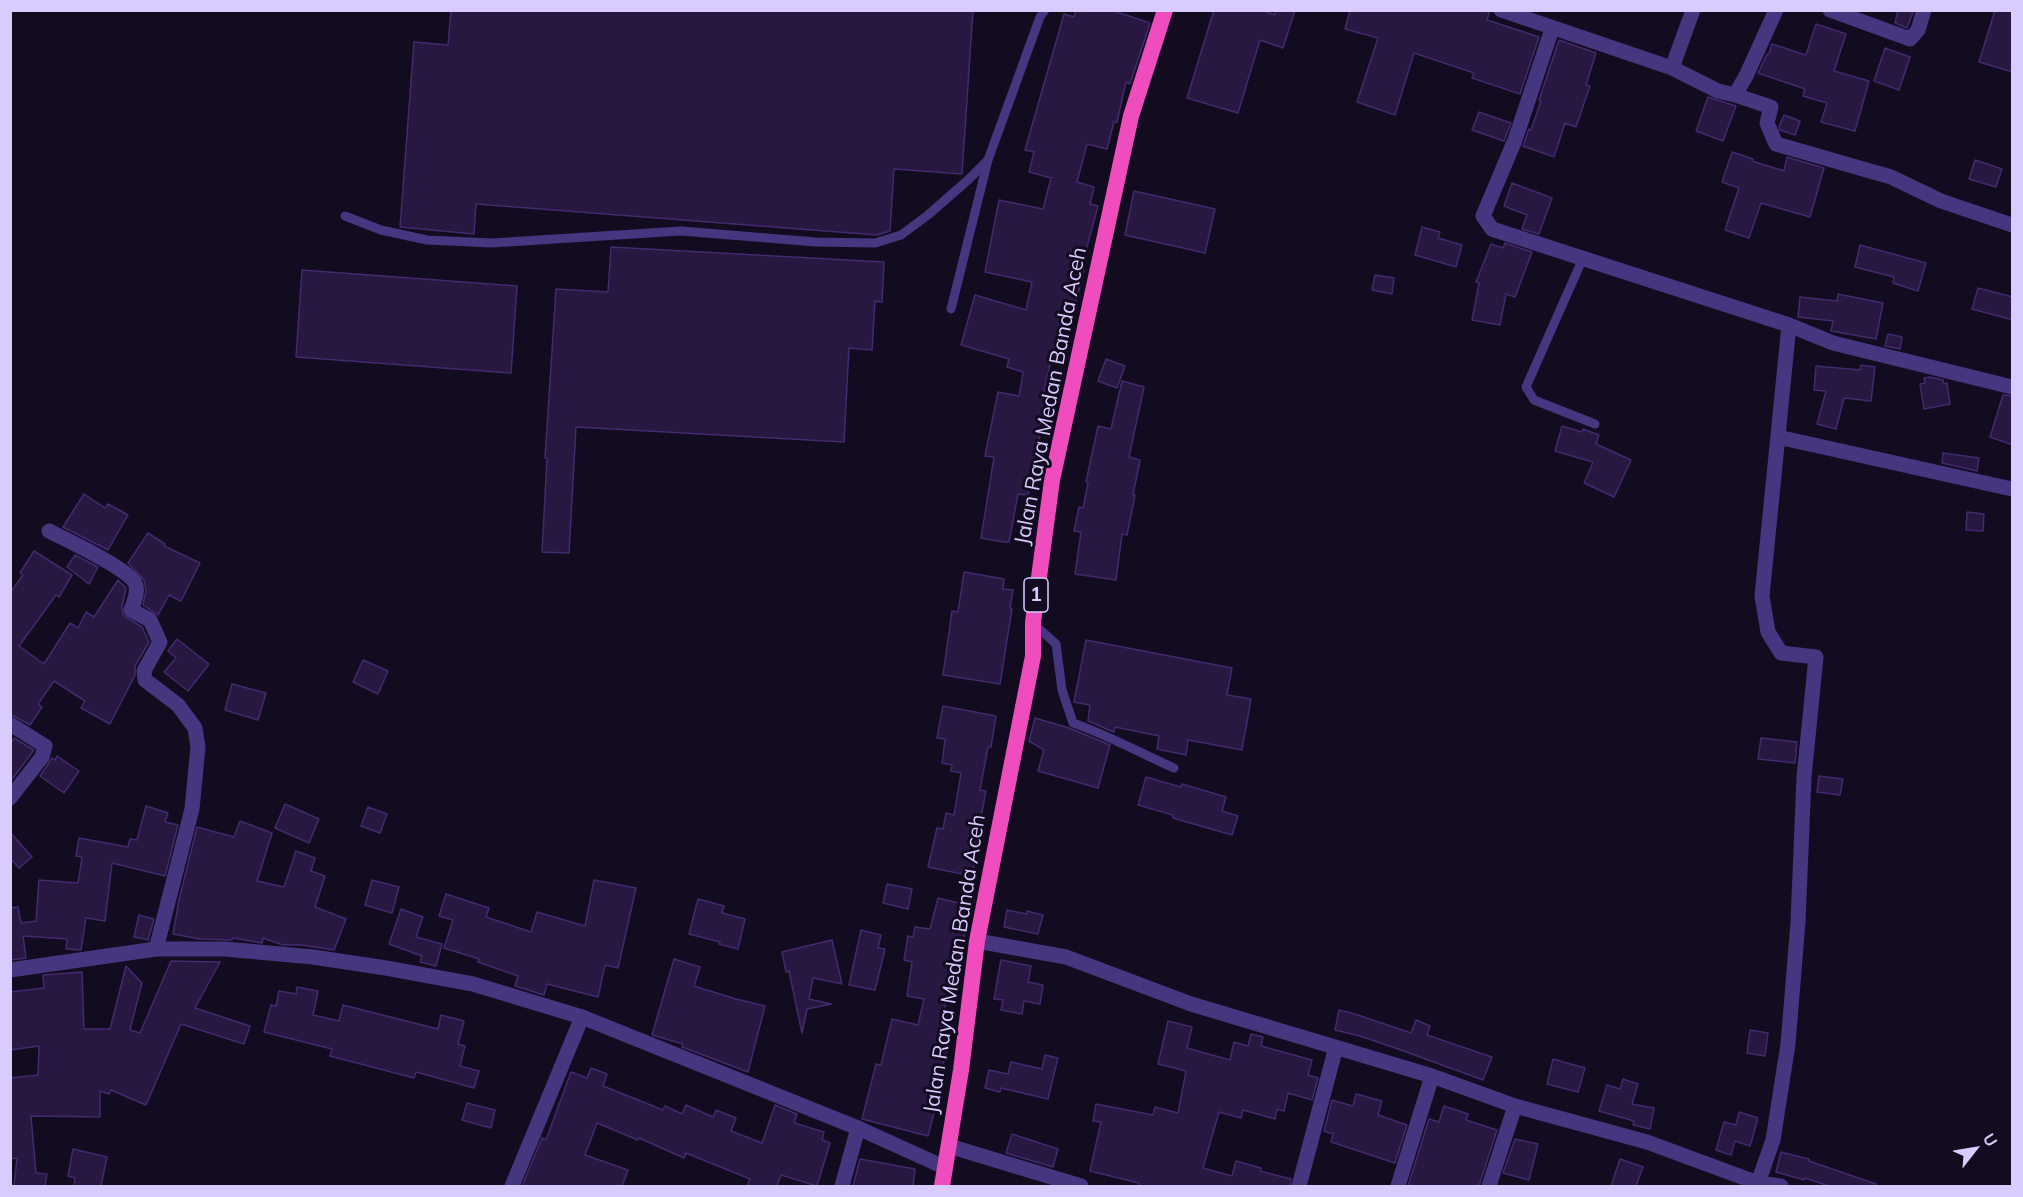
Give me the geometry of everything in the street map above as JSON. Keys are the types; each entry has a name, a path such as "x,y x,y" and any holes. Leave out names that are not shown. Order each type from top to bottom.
{"highway":[{"name":"Jalan Raya Medan Banda Aceh","path":"942,1186 961,1070 977,941 1033,656 1033,622 1052,480 1128,127 1165,10"}],"street":[{"path":"1501,10 1672,68 1718,91 1771,107 1767,123 1776,144 1891,177 1941,201 2013,225"},
{"path":"1672,68 1693,10"},
{"path":"1735,95 1776,10"},
{"path":"1830,10 1910,39 1918,30 1923,10"},
{"path":"1552,29 1515,140 1483,216 1492,229 1789,325 1833,343 2013,387"},
{"path":"1758,1183 1773,1140 1788,1044 1798,922 1804,777 1816,657 1781,653 1768,632 1762,596 1789,325"},
{"path":"1778,437 2013,489"},
{"path":"49,531 113,565 134,581 137,589 132,610 150,620 159,642 144,672 145,680 178,705 195,728 198,747 192,810 156,949"},
{"path":"10,724 45,746 42,757 10,798"},
{"path":"977,941 1066,957 1191,1004 1432,1076 1515,1106 1647,1142 1758,1183 1781,1186"},
{"path":"10,970 156,949 225,949 313,957 473,984 582,1017 858,1128 944,1167"},
{"path":"512,1186 582,1017"},
{"path":"1299,1186 1336,1047"},
{"path":"1398,1186 1432,1076"},
{"path":"1490,1186 1515,1106"},
{"path":"842,1186 858,1128"},
{"path":"949,1146 1082,1186"}],"lane":[{"path":"951,309 988,160 1040,17 1045,10"},
{"path":"345,216 381,230 427,240 492,243 681,231 816,242 875,243 901,235 968,180 988,160"},
{"path":"1583,258 1526,387 1534,400 1595,424"},
{"path":"1033,622 1056,644 1062,690 1073,723 1104,734 1119,744 1174,768"}],"building":[{"path":"451,10 973,10 962,174 894,169 890,231 877,235 476,204 474,234 400,227 414,42 448,45"},
{"path":"1076,10 1111,10 1150,23 1130,84 1126,82 1117,122 1114,122 1107,149 1087,144 1077,182 1094,187 1090,204 1098,206 1081,269 1084,270 1072,318 1061,315 1044,391 1046,392 1041,420 1043,420 1028,495 1018,494 1009,542 1004,542 981,538 994,457 985,456 998,392 1019,396 1023,372 1007,367 1009,359 961,345 975,295 1026,310 1032,282 985,272 999,200 1043,209 1051,178 1029,172 1034,152 1025,150 1064,14 1074,17"},
{"path":"1214,10 1261,10 1275,15 1276,10 1295,10 1283,48 1260,40 1238,113 1187,98"},
{"path":"1350,10 1490,10 1487,20 1539,37 1520,94 1472,78 1474,73 1414,53 1395,115 1357,102 1378,38 1345,29"},
{"path":"1898,10 1914,10 1907,28 1895,23"},
{"path":"1995,10 2013,10 2013,72 1979,62"},
{"path":"1816,24 1846,34 1834,71 1869,81 1855,131 1821,122 1827,103 1803,96 1805,89 1758,73 1772,44 1806,55"},
{"path":"1559,40 1596,53 1586,85 1590,86 1576,127 1565,123 1554,157 1523,146 1541,101 1539,100"},
{"path":"1885,48 1910,57 1899,90 1874,81"},
{"path":"1708,97 1736,106 1723,141 1696,131"},
{"path":"1479,112 1511,123 1504,141 1472,130"},
{"path":"1784,115 1800,121 1795,135 1780,130"},
{"path":"1732,152 1784,171 1787,157 1824,168 1810,217 1761,203 1749,238 1725,230 1739,188 1722,182"},
{"path":"1975,160 2002,169 1996,187 1969,179"},
{"path":"1512,183 1552,198 1539,234 1522,229 1527,215 1504,206"},
{"path":"1134,191 1215,209 1205,253 1125,235"},
{"path":"1422,227 1440,232 1438,238 1462,245 1456,267 1415,255"},
{"path":"1505,243 1532,252 1515,297 1506,294 1500,325 1472,320 1479,283 1476,282 1491,244 1503,248"},
{"path":"1860,245 1926,263 1918,291 1893,283 1894,277 1855,267"},
{"path":"611,247 884,262 882,302 875,301 872,350 849,348 844,442 576,427 569,553 542,552 547,458 545,458 556,289 608,292"},
{"path":"302,270 517,286 511,373 296,357"},
{"path":"1375,275 1394,278 1392,294 1372,290"},
{"path":"1978,288 2013,297 2013,320 1972,309"},
{"path":"1838,294 1883,303 1876,339 1831,331 1833,321 1798,317 1800,297 1837,301"},
{"path":"1888,334 1902,337 1900,349 1885,346"},
{"path":"1106,359 1125,366 1117,388 1098,381"},
{"path":"1861,365 1875,367 1871,401 1844,398 1836,429 1817,424 1826,391 1814,390 1816,366 1860,370"},
{"path":"1924,378 1943,380 1944,384 1947,383 1950,404 1924,409 1920,384 1925,383"},
{"path":"1122,381 1144,387 1129,457 1140,460 1133,495 1135,495 1127,535 1122,534 1116,580 1075,574 1081,532 1074,531 1079,507 1083,508 1098,426 1111,429"},
{"path":"2003,395 2013,396 2013,445 1990,437"},
{"path":"1562,426 1582,432 1583,429 1599,435 1596,444 1631,460 1614,497 1584,483 1593,462 1555,451"},
{"path":"1943,453 1979,458 1977,471 1942,463"},
{"path":"84,494 105,508 108,504 128,515 108,550 63,527"},
{"path":"1967,512 1984,514 1983,531 1966,530"},
{"path":"148,533 165,544 164,546 200,563 181,601 169,595 158,615 143,605 146,590 144,580 128,563"},
{"path":"34,551 72,575 59,597 56,595 19,646 44,664 70,623 78,628 86,612 94,617 118,580 126,588 122,607 123,615 142,627 149,642 135,666 135,675 110,724 81,708 85,701 54,681 38,704 42,707 30,725 10,714 10,593 23,575 20,573"},
{"path":"75,555 98,567 89,584 67,567"},
{"path":"964,572 1004,579 1003,589 1013,590 1000,684 943,675 952,611 958,612"},
{"path":"177,639 209,664 188,691 164,672 176,658 168,651"},
{"path":"1086,640 1232,668 1227,695 1251,699 1242,750 1188,740 1186,755 1157,749 1159,736 1115,727 1114,732 1088,721 1090,705 1074,702"},
{"path":"363,660 388,671 378,694 353,682"},
{"path":"232,684 266,693 258,720 225,710"},
{"path":"943,706 996,716 980,790 986,791 972,876 928,867 937,828 943,829 946,813 954,815 961,773 951,771 952,765 942,763 945,739 937,738"},
{"path":"1035,718 1069,728 1110,745 1098,788 1038,771 1044,750 1029,741"},
{"path":"14,738 34,750 10,782 10,744"},
{"path":"1761,738 1797,742 1795,763 1758,759"},
{"path":"57,756 79,771 64,793 40,776 52,758 55,760"},
{"path":"1819,776 1843,779 1840,795 1817,792"},
{"path":"1146,777 1181,787 1182,784 1226,797 1222,811 1238,816 1232,835 1138,805"},
{"path":"285,804 319,819 309,843 275,828"},
{"path":"146,806 168,813 165,822 178,825 165,876 112,863 105,921 86,918 81,950 66,949 67,939 23,936 26,958 10,960 10,908 18,907 21,923 36,921 39,880 78,883 82,857 76,856 79,838 128,847 130,839 137,840"},
{"path":"368,807 387,814 380,833 361,826"},
{"path":"240,821 272,833 257,881 284,887 296,851 315,858 311,871 325,876 315,907 346,919 334,950 302,945 283,945 263,938 262,943 233,938 232,940 200,939 173,934 197,827 234,837"},
{"path":"10,832 32,857 19,868 10,858"},
{"path":"372,880 399,887 392,913 365,905"},
{"path":"594,880 636,888 618,968 605,965 598,997 547,984 544,995 515,986 518,976 478,962 479,959 444,948 453,920 439,916 446,894 489,908 486,917 531,932 537,912 585,926"},
{"path":"887,884 912,889 908,909 883,903"},
{"path":"938,898 971,906 956,973 960,974 955,1005 946,1003 940,1030 951,1033 939,1081 942,1082 928,1136 862,1119 876,1064 881,1065 892,1019 918,1025 924,999 907,996 912,962 904,960 908,936 913,937 915,927 930,929"},
{"path":"698,899 724,906 722,913 745,919 738,949 689,934"},
{"path":"401,909 423,917 416,937 442,944 436,966 420,962 422,956 389,944"},
{"path":"1007,910 1043,915 1038,934 1004,927"},
{"path":"139,915 154,919 148,940 134,937"},
{"path":"861,930 881,935 878,948 885,949 875,990 849,985"},
{"path":"832,940 842,984 813,978 809,999 831,1004 807,1009 802,1033 789,971 786,972 782,952"},
{"path":"674,959 700,967 694,986 765,1006 748,1072 682,1047 683,1044 652,1035"},
{"path":"1001,960 1031,966 1028,982 1043,985 1040,1004 1024,1001 1022,1014 1001,1010 1003,1000 994,999"},
{"path":"171,961 220,962 195,1008 250,1026 244,1044 181,1024 146,1105 111,1090 109,1094 100,1091 100,1117 31,1116 36,1173 47,1174 45,1186 14,1186 17,1158 10,1159 10,1078 38,1075 39,1046 10,1050 10,992 44,988 43,975 82,972 84,1029 110,1029 126,966 142,983 130,1030 140,1033"},
{"path":"297,987 318,991 313,1015 339,1021 343,1005 438,1029 441,1015 464,1021 458,1044 465,1046 460,1066 479,1071 474,1088 416,1072 414,1078 330,1056 332,1049 264,1032 271,1005 276,1006 279,991 296,994"},
{"path":"1339,1010 1411,1033 1416,1020 1430,1026 1427,1035 1492,1057 1483,1080 1360,1036 1335,1030"},
{"path":"1168,1021 1192,1027 1187,1048 1230,1060 1234,1042 1248,1046 1251,1034 1263,1037 1261,1046 1312,1060 1308,1075 1318,1078 1312,1100 1288,1093 1284,1111 1277,1109 1275,1119 1243,1110 1241,1118 1219,1112 1203,1168 1232,1176 1236,1161 1261,1168 1260,1171 1291,1179 1290,1186 1139,1186 1139,1183 1090,1171 1101,1122 1093,1121 1096,1104 1153,1115 1155,1107 1178,1113 1186,1071 1158,1064"},
{"path":"1750,1030 1768,1033 1765,1056 1747,1053"},
{"path":"1045,1055 1058,1058 1048,1099 1001,1088 1000,1092 985,1088 989,1070 1008,1074 1011,1062 1042,1069"},
{"path":"1553,1059 1585,1068 1578,1092 1547,1084"},
{"path":"591,1068 607,1074 603,1086 663,1110 665,1106 682,1114 686,1105 713,1117 716,1110 736,1118 731,1131 762,1143 775,1105 797,1114 794,1123 824,1132 822,1140 830,1143 817,1186 781,1175 777,1186 747,1186 750,1179 686,1153 684,1158 597,1123 585,1155 628,1170 622,1186 522,1186 542,1138 546,1140 571,1072 587,1078"},
{"path":"1623,1079 1638,1084 1632,1104 1654,1108 1650,1129 1633,1125 1634,1121 1599,1111 1607,1085 1620,1089"},
{"path":"1356,1094 1382,1101 1378,1115 1407,1125 1395,1163 1331,1142 1333,1134 1324,1131 1332,1100 1353,1106"},
{"path":"467,1103 495,1110 491,1128 462,1120"},
{"path":"1444,1106 1468,1114 1466,1120 1497,1130 1479,1186 1408,1186 1429,1119 1439,1122"},
{"path":"1739,1112 1758,1118 1750,1146 1735,1141 1731,1155 1716,1150 1724,1122 1736,1125"},
{"path":"1012,1134 1058,1149 1053,1167 1006,1153"},
{"path":"1515,1139 1538,1144 1529,1180 1503,1173"},
{"path":"73,1149 107,1157 101,1186 74,1186 75,1178 68,1176"},
{"path":"1781,1152 1809,1159 1809,1161 1876,1184 1876,1186 1829,1186 1776,1172"},
{"path":"860,1159 915,1169 913,1186 853,1186"},
{"path":"1620,1159 1643,1167 1636,1186 1611,1186"}]}
